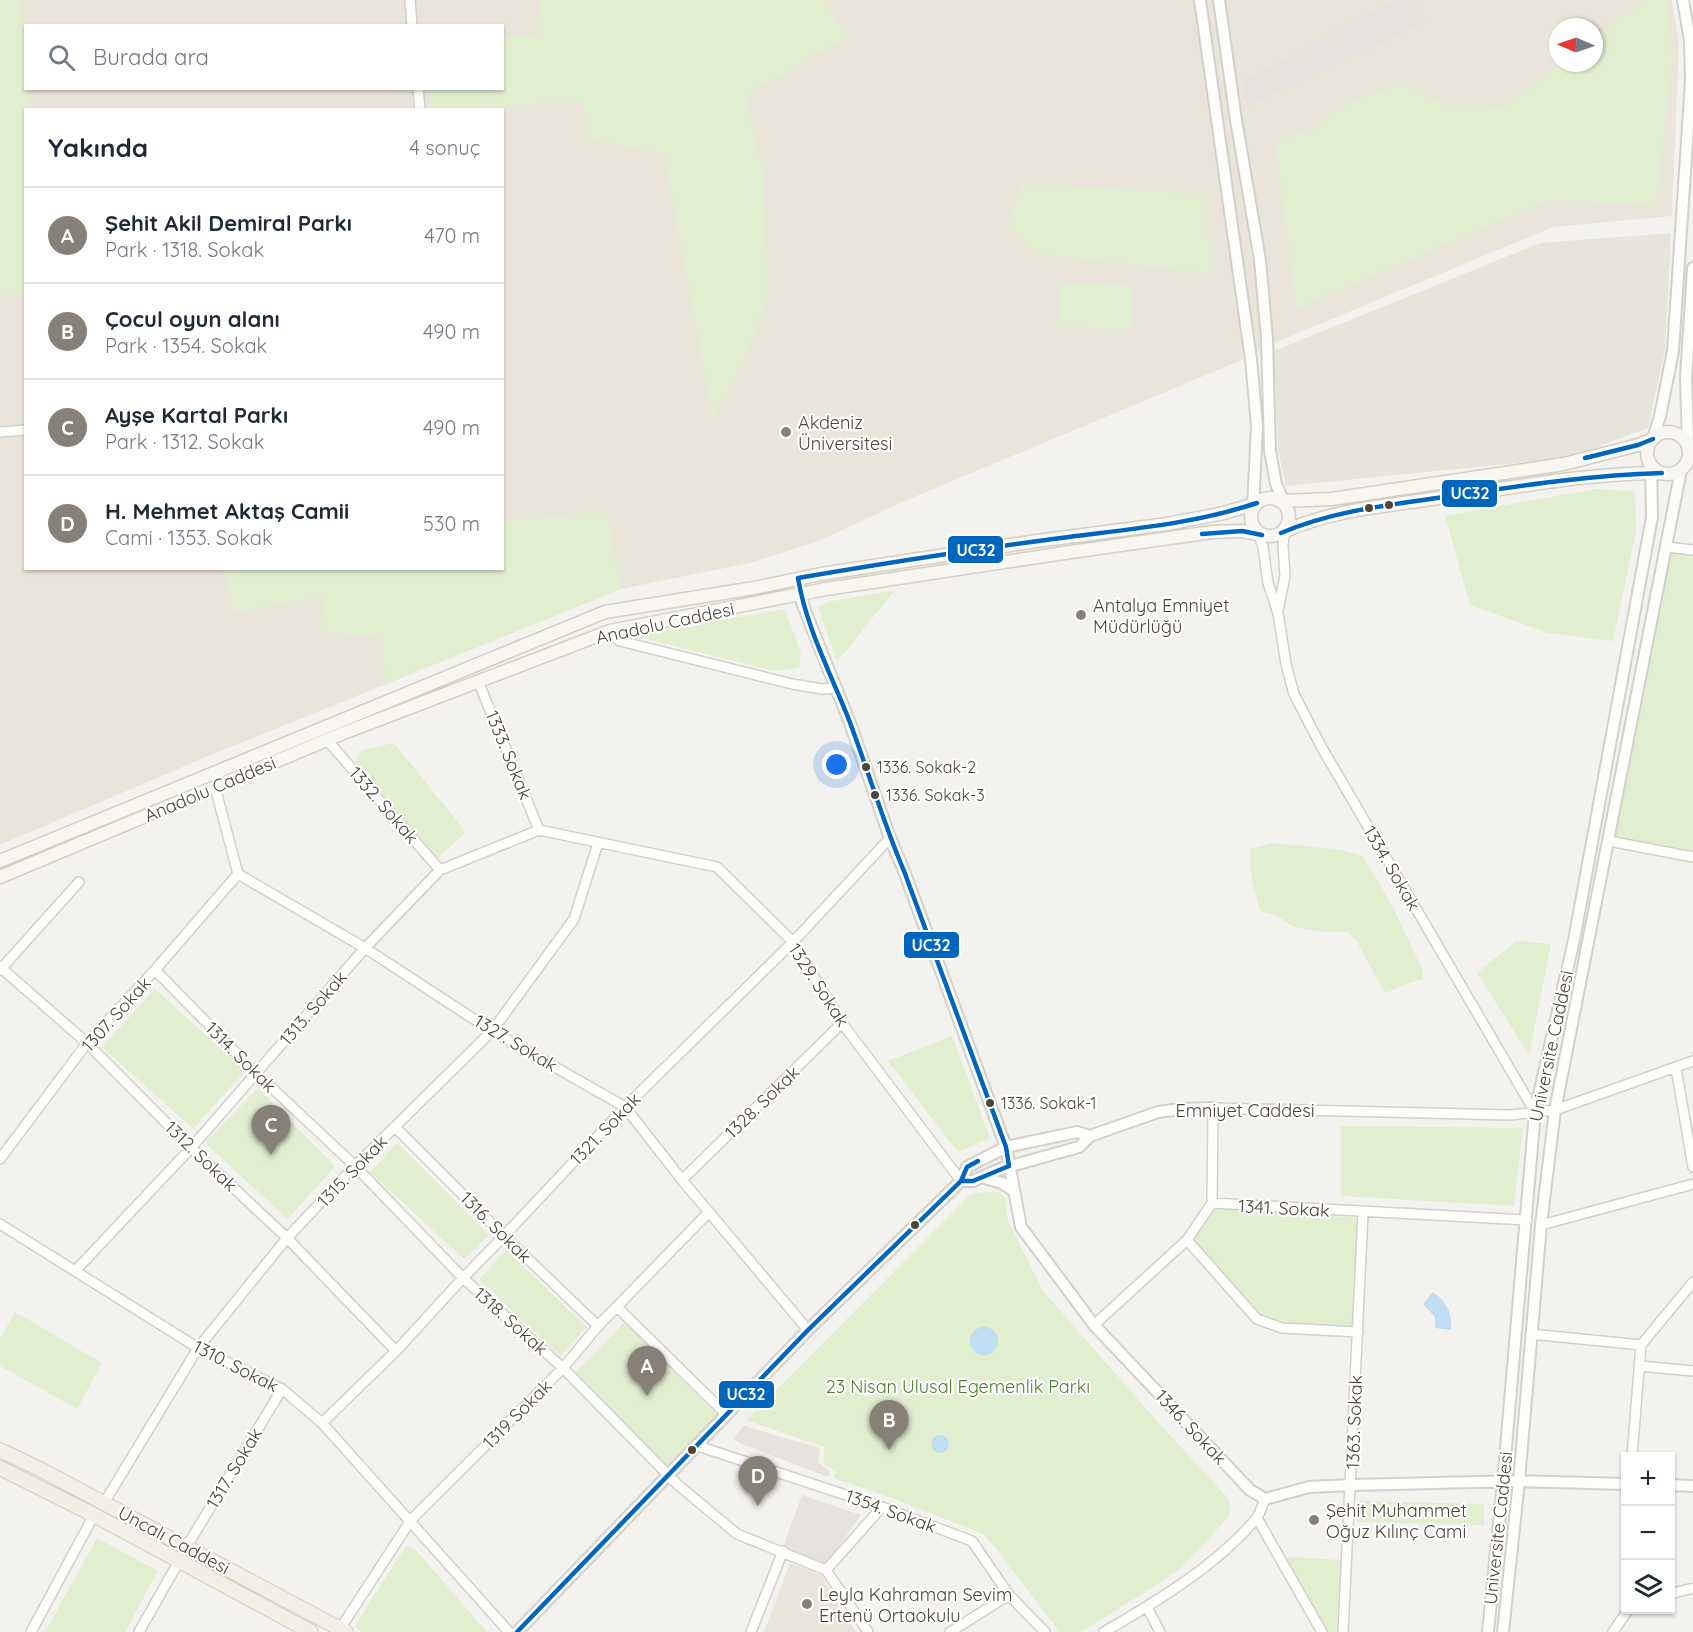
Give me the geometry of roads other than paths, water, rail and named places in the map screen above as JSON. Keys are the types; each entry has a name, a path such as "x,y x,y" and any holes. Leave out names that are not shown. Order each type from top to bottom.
{"main road":[{"path":"1681,470 1689,459 1689,437 1665,432 1638,445 1564,464 1332,499 1282,502 1268,498 1255,505 1251,520 1259,533 1269,536 1299,524 1354,511 1586,476 1655,470 1668,474 1681,470 1693,464"},
{"path":"1653,439 1648,452 1655,470"},
{"path":"1282,502 1289,517 1284,531"},
{"name":"Anadolu Caddesi","path":"0,861 605,612 754,588 798,578 1037,541 1167,524 1255,505"},
{"name":"Anadolu Caddesi","path":"0,877 327,740 610,631 801,594 1212,532 1259,533"},
{"name":"Uncalı Caddesi","path":"0,1450 187,1546 343,1630"},
{"name":"Uncalı Caddesi","path":"0,1468 94,1515 311,1632"}],"street":[{"path":"410,0 412,24"},
{"path":"1200,0 1251,359 1257,426 1255,505"},
{"path":"1219,0 1236,120 1260,260 1267,339 1270,451 1282,502"},
{"path":"1653,439 1673,351 1691,81 1690,41 1683,0"},
{"path":"418,90 420,108"},
{"path":"1689,437 1686,378 1693,268"},
{"path":"0,432 24,430"},
{"name":"Universite Caddesi","path":"1488,1632 1535,1112 1574,940 1652,518 1655,470"},
{"name":"Universite Caddesi","path":"1503,1632 1519,1481 1541,1225 1555,1110 1681,470"},
{"name":"1334. Sokak","path":"1278,612 1285,576 1282,545 1284,531"},
{"name":"1334. Sokak","path":"1259,533 1268,583 1278,612 1286,664 1294,694 1322,748 1535,1112"},
{"path":"1667,547 1693,550"},
{"path":"798,578 801,594"},
{"name":"1346. Sokak","path":"801,594 805,611 836,688 1006,1147 1021,1227 1094,1325 1250,1490 1265,1499"},
{"path":"610,631 616,638 632,644 792,684 822,689 836,688"},
{"name":"1333. Sokak","path":"478,681 539,830"},
{"name":"1332. Sokak","path":"327,740 440,870"},
{"path":"215,787 238,874"},
{"path":"539,830 598,843"},
{"name":"1313. Sokak","path":"75,1272 191,1148 365,948 440,870 539,830"},
{"name":"1321. Sokak","path":"322,1423 396,1351 625,1107 793,942 890,838"},
{"path":"1609,842 1693,857"},
{"name":"1329. Sokak","path":"598,843 717,867 793,942 843,1023 961,1180"},
{"name":"1315. Sokak","path":"104,1503 198,1348 288,1238 355,1166 492,1031 574,919 598,843"},
{"name":"1327. Sokak","path":"238,874 365,948 492,1031 625,1107 682,1180 808,1330"},
{"name":"1307. Sokak","path":"0,1159 87,1043 155,970 238,874"},
{"path":"0,968 79,882"},
{"name":"1312. Sokak","path":"0,968 87,1043 191,1148 288,1238 396,1351"},
{"name":"1314. Sokak","path":"155,970 256,1073 355,1166"},
{"name":"1328. Sokak","path":"682,1180 843,1023"},
{"name":"Emniyet Caddesi","path":"516,1632 808,1330 961,1180 967,1167 1006,1147 1077,1132 1090,1136 1158,1112 1181,1108 1510,1115 1555,1110 1693,1061"},
{"path":"1676,1068 1693,1167"},
{"path":"1212,1203 1213,1108"},
{"name":"1316. Sokak","path":"395,1127 598,1326"},
{"path":"961,1180 973,1181 1009,1166 1079,1146 1090,1136"},
{"name":"1318. Sokak","path":"355,1166 463,1278 563,1368 668,1475 737,1534 826,1570"},
{"path":"981,1177 1002,1183 1014,1191"},
{"path":"1541,1225 1693,1184"},
{"name":"1341. Sokak","path":"1094,1325 1187,1240 1212,1203 1363,1213 1527,1220"},
{"name":"1319 Sokak","path":"343,1630 411,1520 563,1368 598,1326 709,1212"},
{"name":"1363. Sokak","path":"1344,1632 1363,1213"},
{"name":"1310. Sokak","path":"0,1224 198,1348 282,1389 322,1423 509,1632"},
{"path":"1187,1240 1257,1319 1282,1328 1358,1332"},
{"path":"1632,1452 1641,1345 1693,1282"},
{"path":"617,1307 727,1415"},
{"path":"1532,1334 1641,1345"},
{"path":"1640,1366 1693,1371"},
{"name":"1317. Sokak","path":"187,1546 282,1389"},
{"name":"1354. Sokak","path":"698,1446 882,1507 972,1541 1009,1595 1045,1632"},
{"path":"1104,1632 1147,1607 1220,1555 1257,1518 1265,1499 1309,1487 1351,1485 1519,1481 1621,1484"},
{"path":"1675,1485 1693,1486"},
{"path":"868,1632 826,1570 882,1507"},
{"path":"31,1632 94,1515"},
{"path":"1257,1518 1322,1632"},
{"path":"751,1632 783,1551"},
{"path":"139,1632 179,1561"},
{"path":"1675,1593 1693,1588"},
{"path":"950,1632 1009,1595"},
{"path":"1147,1607 1160,1632"},
{"path":"1612,1632 1625,1614"}],"water":[{"path":"1433,1292 1448,1308 1451,1330 1435,1328 1435,1317 1423,1304"},
{"path":"984,1327 994,1331 998,1341 994,1351 984,1355 974,1351 970,1341 974,1331"},
{"path":"940,1435 946,1438 949,1444 946,1450 940,1453 934,1450 931,1444 934,1438"}],"place":[{"name":"Akdeniz Üniversitesi","path":"786,432"},
{"name":"Antalya Emniyet Müdürlüğü","path":"1081,615"},
{"name":"1336. Sokak-2","path":"866,767"},
{"name":"1336. Sokak-3","path":"875,795"},
{"name":"1336. Sokak-1","path":"990,1103"},
{"name":"Ayşe Kartal Parkı","path":"271,1155"},
{"name":"Şehit Akil Demiral Parkı","path":"647,1396"},
{"name":"Çocul oyun alanı","path":"889,1450"},
{"name":"H. Mehmet Aktaş Camii","path":"758,1506"},
{"name":"Şehit Muhammet Oğuz Kılınç Cami","path":"1314,1520"},
{"name":"Leyla Kahraman Sevim Ertenü Ortaokulu","path":"807,1604"}],"park label":[{"name":"23 Nisan Ulusal Egemenlik Parkı","path":"958,1386"}]}
